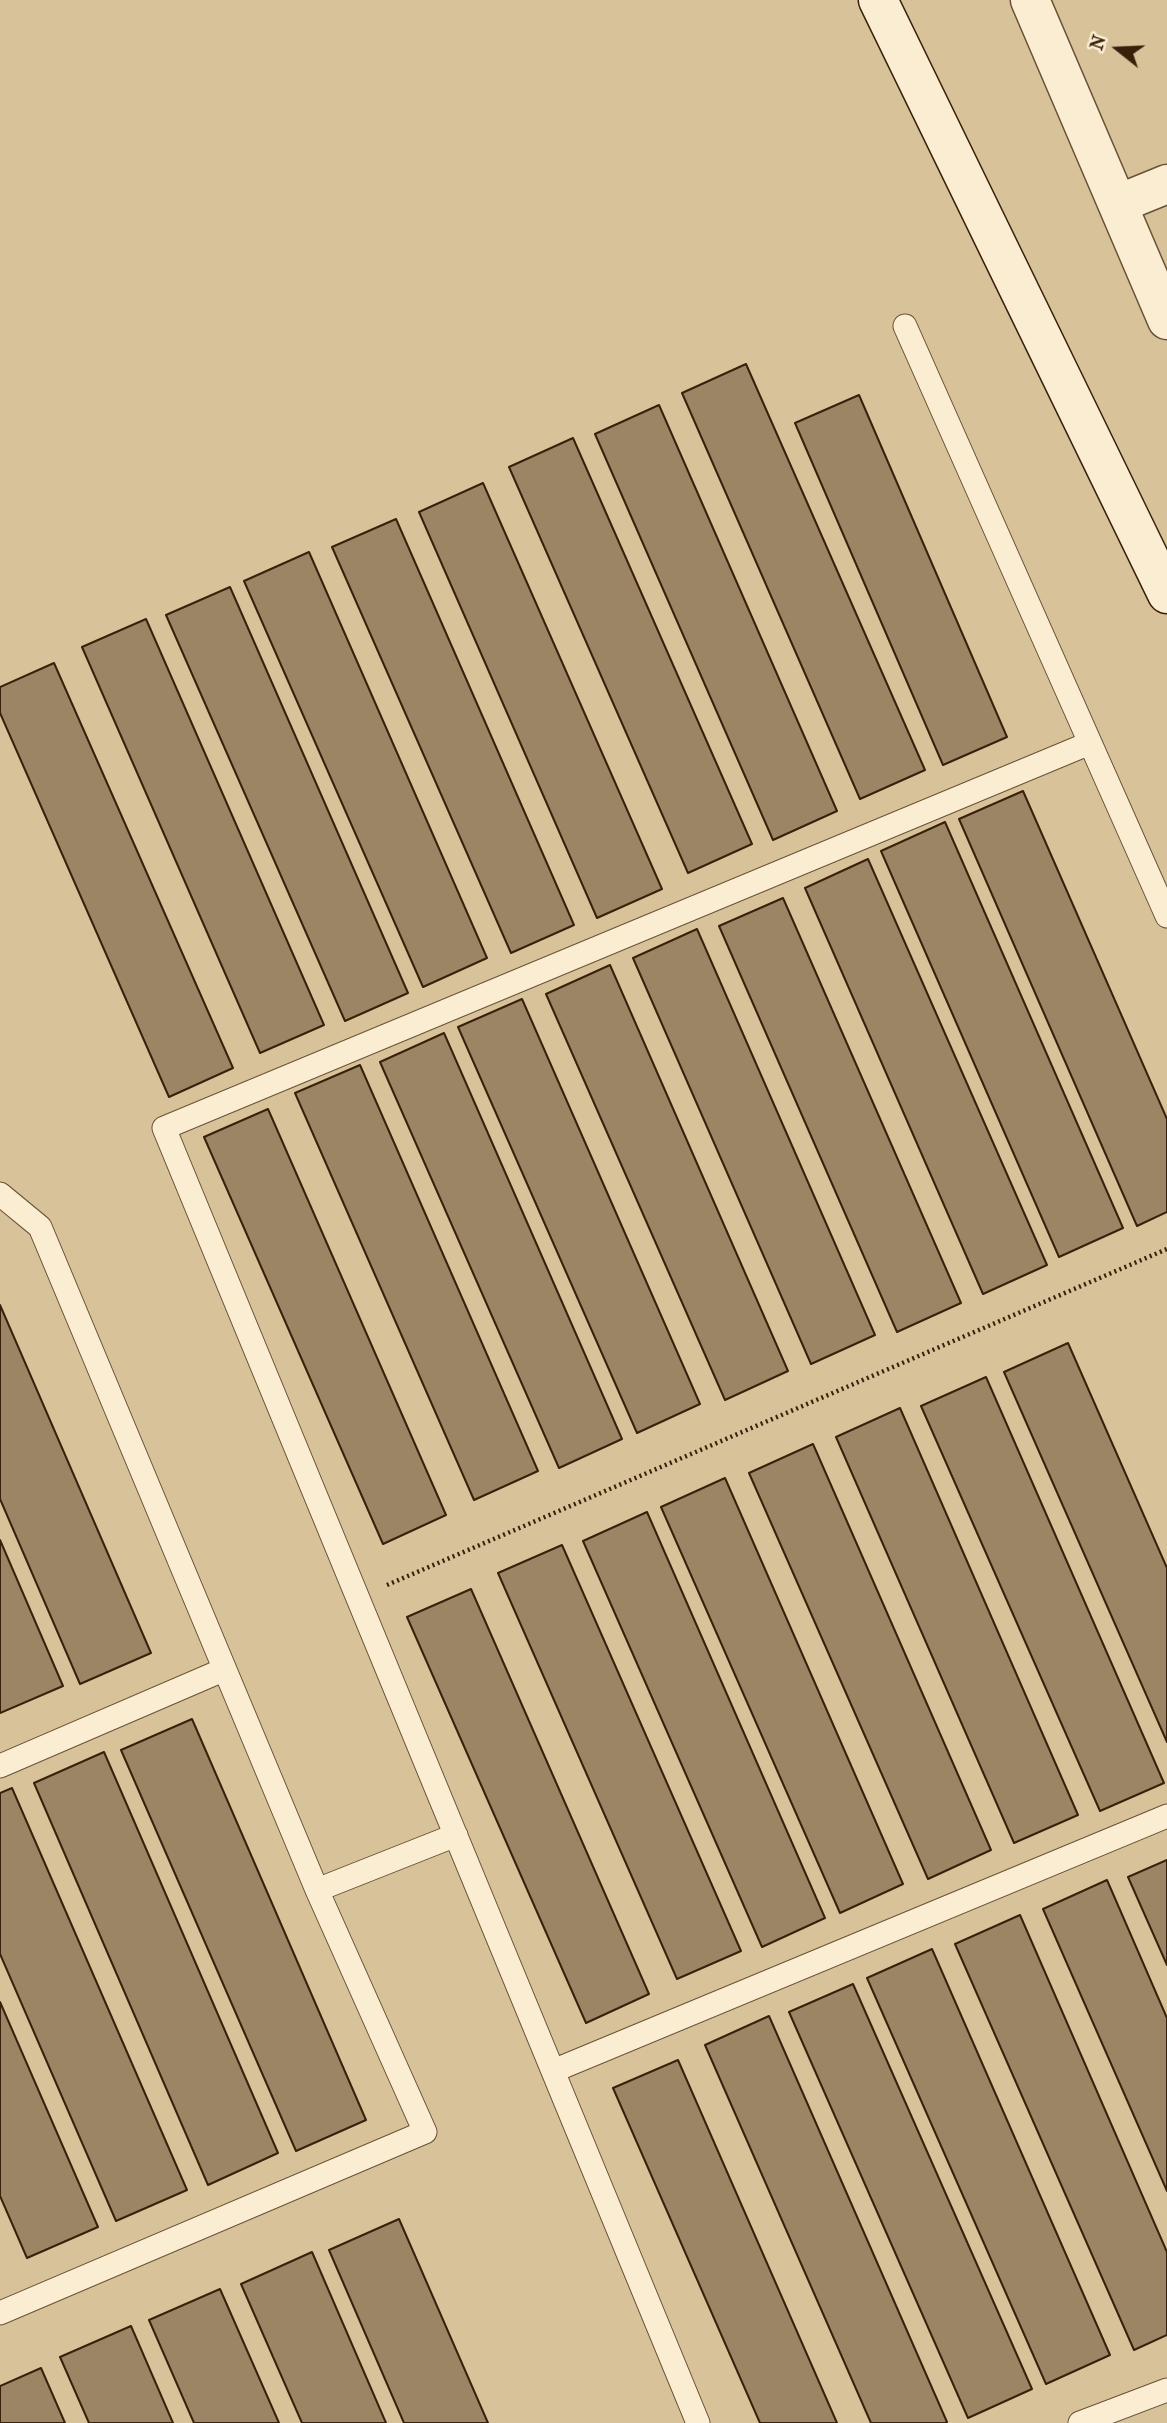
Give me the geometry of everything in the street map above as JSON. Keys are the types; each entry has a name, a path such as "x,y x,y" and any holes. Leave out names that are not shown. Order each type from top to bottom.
{"main road":[{"path":"878,0 1167,594"},
{"path":"1038,3 1167,320"},
{"path":"1118,204 1167,184"}],"lane":[{"path":"905,326 1167,916"},
{"path":"698,2423 164,1128 1090,743"},
{"path":"0,1194 40,1227 223,1670 425,2132 0,2313"},
{"path":"0,1766 223,1670"},
{"path":"553,2071 1167,1816"},
{"path":"317,1890 456,1835"},
{"path":"1080,2423 1167,2390"}],"path":[{"path":"358,1598 1167,1249"}],"shaded area":[{"path":"0,0 1167,0 1167,2423 0,2423"}],"building":[{"path":"746,364 925,770 860,799 682,393"},
{"path":"859,395 1007,737 943,765 795,423"},
{"path":"659,405 837,811 773,840 595,434"},
{"path":"573,438 752,844 688,873 509,467"},
{"path":"483,483 662,889 597,918 419,512"},
{"path":"396,519 574,925 511,953 332,547"},
{"path":"309,552 487,958 423,987 244,581"},
{"path":"230,587 408,993 345,1021 166,615"},
{"path":"146,619 324,1025 260,1053 82,647"},
{"path":"54,663 233,1068 169,1097 0,713 0,687"},
{"path":"1023,791 1167,1119 1167,1212 1137,1226 959,819"},
{"path":"945,822 1123,1228 1059,1257 881,851"},
{"path":"868,859 1047,1265 983,1294 805,888"},
{"path":"783,898 961,1303 897,1332 719,926"},
{"path":"697,929 875,1335 811,1364 633,958"},
{"path":"610,965 788,1371 725,1400 546,994"},
{"path":"522,999 700,1404 637,1433 458,1027"},
{"path":"444,1033 622,1439 559,1468 380,1062"},
{"path":"360,1065 538,1471 474,1500 295,1093"},
{"path":"268,1109 446,1515 383,1544 204,1137"},
{"path":"0,1305 151,1653 80,1684 0,1499"},
{"path":"1068,1343 1167,1568 1167,1742 1004,1372"},
{"path":"986,1377 1164,1783 1100,1811 921,1406"},
{"path":"900,1408 1078,1815 1014,1843 836,1437"},
{"path":"813,1444 991,1850 928,1879 749,1473"},
{"path":"725,1478 903,1884 840,1913 661,1507"},
{"path":"647,1512 825,1918 762,1947 583,1541"},
{"path":"0,1540 63,1686 0,1713"},
{"path":"562,1545 741,1951 677,1979 498,1573"},
{"path":"471,1589 649,1994 586,2023 407,1617"},
{"path":"192,1719 366,2120 296,2151 121,1750"},
{"path":"104,1752 278,2153 208,2185 34,1783"},
{"path":"12,1788 187,2190 116,2221 0,1954 0,1793"},
{"path":"1167,1860 1167,1965 1128,1877"},
{"path":"1107,1880 1167,2018 1167,2191 1043,1909"},
{"path":"1020,1915 1167,2252 1167,2335 1134,2350 955,1944"},
{"path":"932,1949 1110,2355 1046,2384 867,1978"},
{"path":"853,1984 1032,2389 968,2418 789,2012"},
{"path":"0,2002 98,2227 27,2258 0,2196"},
{"path":"769,2016 947,2422 945,2423 871,2423 705,2045"},
{"path":"678,2060 837,2423 760,2423 613,2088"},
{"path":"399,2219 488,2423 404,2423 329,2250"},
{"path":"312,2252 386,2423 302,2423 241,2284"},
{"path":"220,2289 279,2423 194,2423 149,2320"},
{"path":"131,2326 173,2423 89,2423 60,2357"},
{"path":"41,2368 65,2423 0,2423 0,2386"}]}
